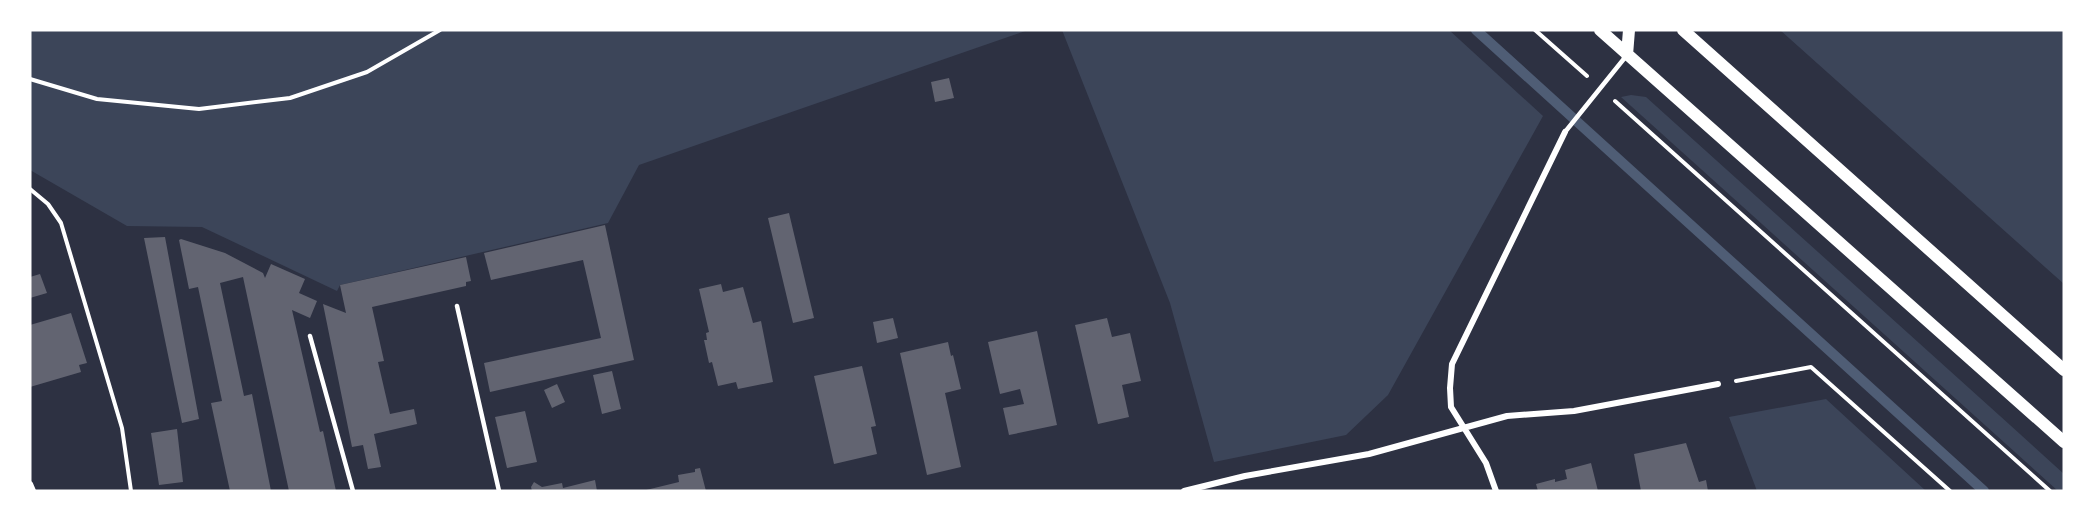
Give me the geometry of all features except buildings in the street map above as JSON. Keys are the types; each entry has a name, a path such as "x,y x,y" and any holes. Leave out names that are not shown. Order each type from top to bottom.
{"main road":[{"path":"1600,30 2064,442"},
{"path":"1627,55 1629,30"},
{"path":"1683,30 2064,370"}],"street":[{"path":"1496,491 1486,463 1451,407 1452,364 1565,132"},
{"path":"1184,491 1245,476 1369,454 1507,416 1574,411 1718,384"},
{"path":"30,484 33,491"}],"lane":[{"path":"1565,132 1627,55"},
{"path":"456,306 499,491"},
{"path":"310,336 353,491"}],"path":[{"path":"30,79 98,99 199,109 290,98 367,72 440,30"},
{"path":"1535,30 2050,491"},
{"path":"30,189 48,204 61,223 122,428 131,491"},
{"path":"1718,384 1811,367 1950,491"}],"shaded area":[{"path":"30,30 1028,30 639,165 608,223 340,285 337,291 202,227 127,226 30,170"},
{"path":"1062,30 1449,30 1543,116 1388,395 1346,435 1214,462 1170,303"},
{"path":"1780,30 2064,30 2064,284"},
{"path":"1631,95 1646,97 2064,474 2064,491 2058,491 1621,97"},
{"path":"1826,399 1926,491 1757,491 1729,417"}],"waterway":[{"path":"1476,30 1984,491"}]}
